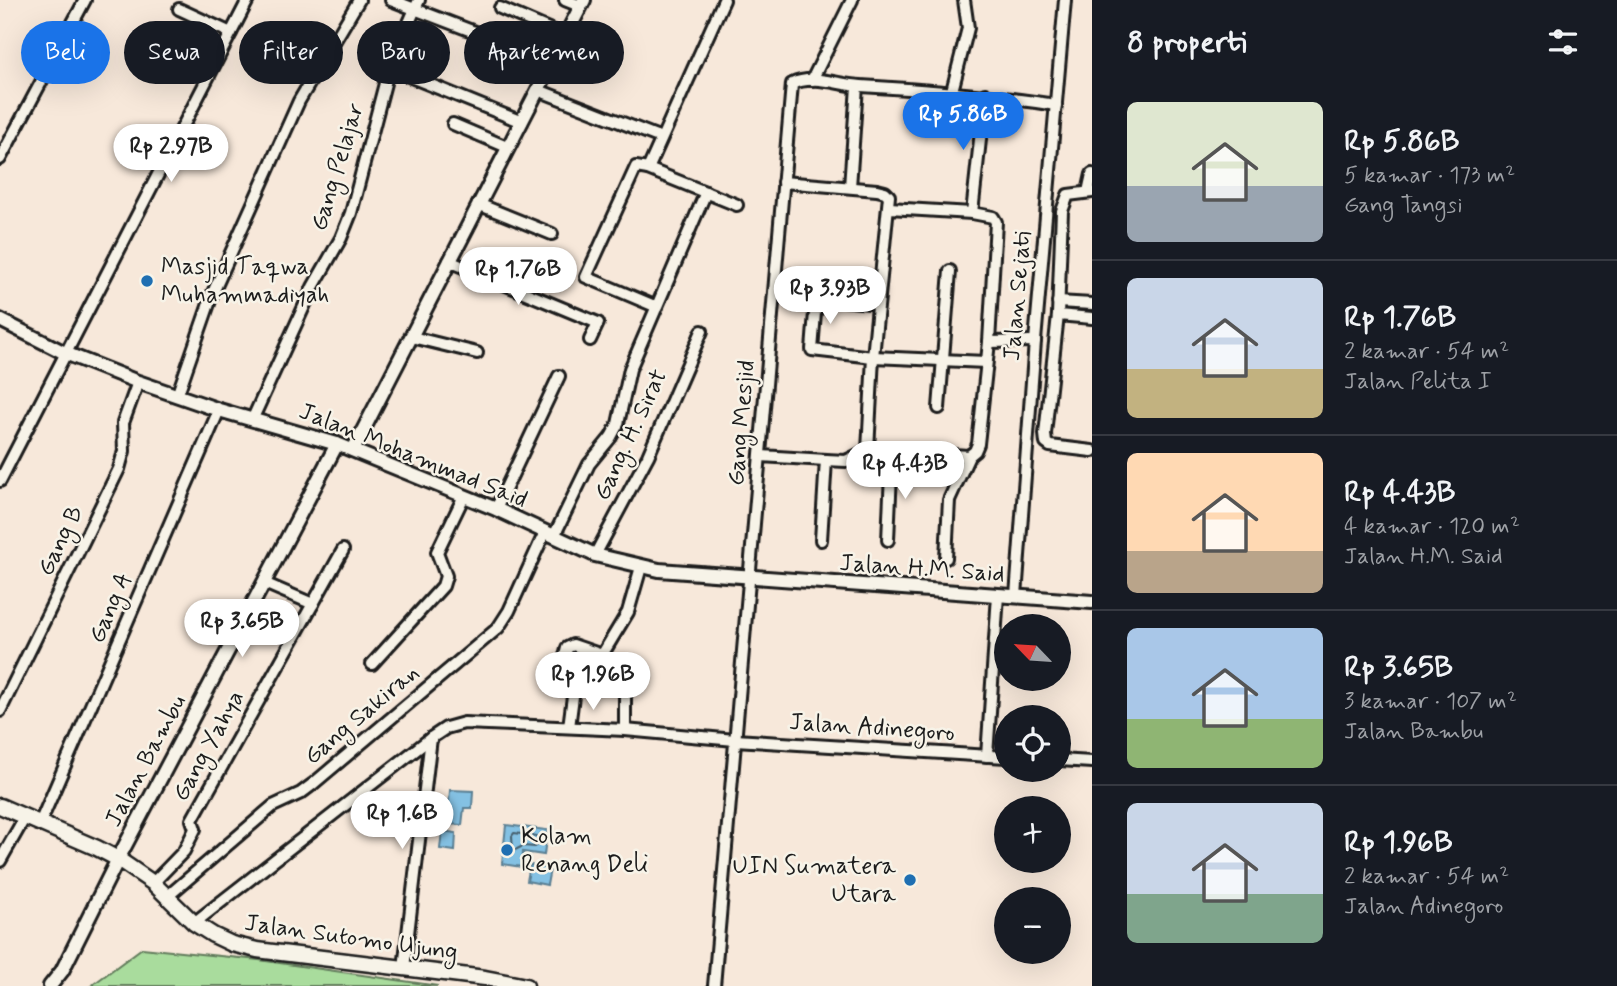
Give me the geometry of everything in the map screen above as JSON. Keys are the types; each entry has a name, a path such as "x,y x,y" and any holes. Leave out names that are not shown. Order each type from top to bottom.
{"main road":[{"name":"Jalan Sutomo Ujung","path":"0,806 118,859 153,883 194,923 232,944 257,950 526,986"}],"street":[{"path":"0,159 85,0"},
{"path":"0,481 248,0"},
{"path":"177,396 212,295 299,101 359,0"},
{"path":"391,0 417,4 464,24"},
{"path":"565,0 582,3 573,21"},
{"path":"648,169 724,0"},
{"path":"852,0 812,80 858,86 985,94 1056,105"},
{"path":"952,91 968,28 964,0"},
{"name":"Jalan Sejati","path":"1016,596 1065,0"},
{"name":"Gang Pelajar","path":"410,21 417,4"},
{"path":"500,8 530,21"},
{"path":"179,9 231,33"},
{"name":"Gang Mesjid","path":"735,740 791,87 794,83 812,80"},
{"name":"Gang Pelajar","path":"253,418 313,287 341,238 351,213 385,84"},
{"path":"428,84 522,122"},
{"path":"353,450 541,84"},
{"path":"850,187 858,86"},
{"path":"538,90 661,138"},
{"path":"972,213 985,94"},
{"path":"453,124 508,147"},
{"path":"657,307 586,278 636,167 648,169 737,205"},
{"path":"1092,174 1090,192 1068,195 1062,211 1058,315 1046,443 1054,447 1092,451"},
{"path":"783,182 850,187 885,192 889,197 873,357 868,450"},
{"name":"Gang Sakiran","path":"167,897 273,806 301,793 313,784 498,628 589,464 618,424 630,369 706,192"},
{"path":"478,204 552,234"},
{"path":"889,208 972,213 993,217 996,222 989,342 978,444 969,456 949,499 946,558"},
{"path":"450,261 598,323 590,340"},
{"path":"939,408 950,271"},
{"path":"878,304 818,298 813,352 986,362"},
{"path":"1058,302 1092,304"},
{"path":"1058,315 1092,318"},
{"name":"Jalan Mohammad Said","path":"0,320 65,354 138,382 219,410 353,450 496,509 595,555 641,567 749,577"},
{"name":"Gang. H. Sirat","path":"595,555 648,456 702,331"},
{"path":"412,337 477,353"},
{"path":"989,342 1035,341"},
{"path":"496,509 559,376"},
{"name":"Gang B","path":"0,712 119,469 124,451 123,423 138,382"},
{"name":"Gang A","path":"40,822 219,410"},
{"name":"Jalan Bambu","path":"50,986 62,971 118,859 337,444"},
{"path":"761,456 852,460 868,450 969,456"},
{"path":"888,540 891,473 904,453"},
{"path":"821,540 826,460"},
{"path":"372,664 443,586 446,576 437,552 464,496"},
{"name":"Gang Yahya","path":"153,883 190,842 195,830 192,820 343,550"},
{"path":"569,727 576,673 575,665 565,656 567,648 573,645 600,655 603,653 628,612 641,567"},
{"name":"Jalan H.M. Said","path":"749,577 1092,603"},
{"path":"264,583 313,604"},
{"path":"987,756 998,595"},
{"path":"625,665 625,730"},
{"name":"Jalan Adinegoro","path":"194,923 431,738 446,728 464,723 625,730 735,740 994,756"},
{"path":"404,968 431,738"},
{"path":"713,986 735,740"},
{"path":"1071,761 1092,762"},
{"path":"0,861 25,817"}],"green space":[{"path":"142,948 259,960 438,986 91,986"}],"water":[{"path":"450,790 473,791 472,808 464,808 462,825 447,824"},
{"path":"506,825 547,830 544,855 523,852 522,867 502,864"},
{"path":"442,831 456,833 455,851 440,849"},
{"name":"Kolam Renang Deli","path":"530,865 550,869 547,885 527,881"}],"place":[{"name":"Masjid Taqwa Muhammadiyah","path":"147,281"},
{"name":"Kolam Renang Deli","path":"507,850"},
{"name":"UIN Sumatera Utara","path":"910,880"}]}
